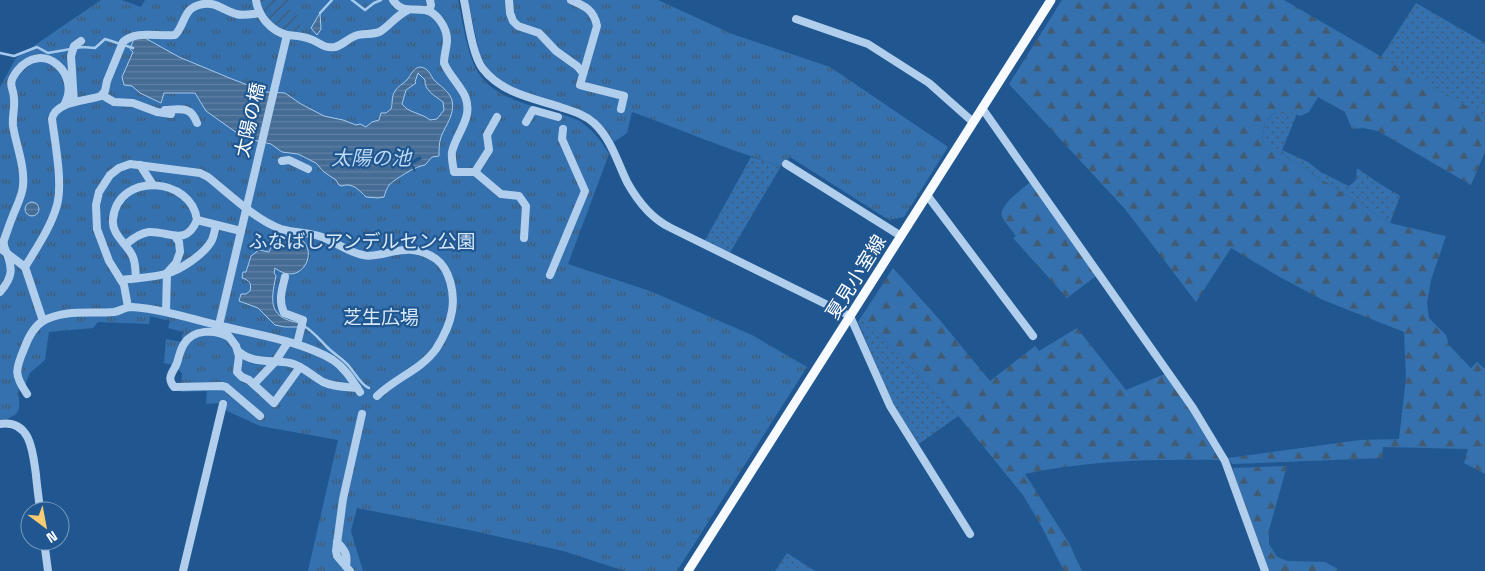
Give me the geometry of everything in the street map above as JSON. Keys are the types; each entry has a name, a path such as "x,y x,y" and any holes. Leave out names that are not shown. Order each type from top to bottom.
{"main road":[{"name":"夏見小室線","path":"688,571 1051,0"}],"street":[{"path":"256,0 260,14 272,28 287,35 303,36 312,39 325,47 336,47 344,44 356,35 381,31 399,14 408,10"},
{"path":"429,11 430,0"},
{"path":"464,0 476,58 488,74 495,82 511,91 574,111 589,119 607,138 627,181 638,199 652,215 668,226 850,316 890,406 970,534"},
{"path":"510,0 510,13 513,21 518,26 539,33 556,51 577,66 583,73"},
{"path":"571,0 591,11 597,26 580,84 624,96 621,109"},
{"path":"394,1 400,8 429,11 439,20 446,32 447,40 444,63 465,96 467,110 465,125 452,153 454,172 475,172 502,194 519,196 526,206 524,238"},
{"path":"392,21 394,1"},
{"path":"62,107 102,95 123,42 127,38 138,35 175,35 189,11 207,3 219,5 235,14 260,14"},
{"path":"796,19 868,44 929,83 974,122"},
{"name":"太陽の橋","path":"222,326 241,231 287,35"},
{"path":"74,102 71,56 74,46 81,40"},
{"path":"0,292 12,272 3,244 22,195 23,186 23,176 13,126 14,98 10,86 13,76 22,65 34,59 46,58 58,64 68,86 67,100 54,114 52,119 60,187 58,204 50,224 25,267"},
{"path":"102,95 114,102 133,103 157,112 186,110 193,114 198,123"},
{"path":"982,108 1193,408 1225,462 1265,571"},
{"path":"526,122 533,110 558,117"},
{"path":"475,172 489,150 486,134 497,117"},
{"path":"550,275 585,190 559,138 563,129"},
{"path":"282,161 290,160 308,168"},
{"path":"128,307 124,285 104,251 97,229 96,205 99,192 110,175 123,166 130,164 200,173 208,177 261,219 280,229 306,232 323,237 355,253 372,256 405,249 418,250 435,258 443,266 450,285 452,310 443,336 437,347 425,361 385,388 377,396"},
{"path":"140,164 153,185"},
{"path":"786,164 901,236"},
{"path":"125,245 137,236 147,232 174,236 185,235 191,231 197,220 194,210 186,198 170,189 153,185 140,186 121,198 115,209 112,221 114,229 125,245 133,256 136,278"},
{"path":"927,195 1033,336"},
{"path":"96,218 112,221"},
{"path":"197,220 241,231"},
{"path":"121,280 167,273 188,263 201,254 212,240 216,225"},
{"path":"166,312 167,273 176,263 180,252 178,242 174,236"},
{"path":"0,248 25,267 43,322"},
{"path":"285,277 281,293 281,306 287,314 303,320 297,344"},
{"path":"27,394 18,380 17,370 30,334 43,322 67,313 116,312 128,307 166,312 297,344 332,360 344,370 359,390 327,384 291,363 258,361 246,357 238,351 222,326"},
{"path":"229,337 214,332 200,333 189,338 183,345 169,379 174,387 181,388 226,387 260,416"},
{"path":"254,384 276,362 288,342"},
{"path":"238,351 237,372 254,384 274,403 300,367"},
{"path":"183,571 223,404"},
{"path":"348,568 337,556 337,542 343,499 362,414"},
{"path":"0,424 14,424 21,429 31,444 39,501"},
{"path":"45,551 48,571"}],"green space":[{"name":"ふなばしアンデルセン公園","path":"101,0 122,0 141,7 145,0 458,0 470,52 475,67 483,79 494,89 506,96 578,120 592,131 609,154 568,264 650,291 752,335 807,367 677,571 625,571 563,551 357,508 351,531 363,571 308,571 338,440 260,426 225,410 221,403 206,404 207,391 181,392 182,373 173,365 164,363 166,339 181,342 183,332 168,328 170,321 150,316 149,324 98,322 93,328 49,332 45,360 30,373 25,385 18,388 18,410 13,416 0,421 0,87 16,58"},
{"path":"258,0 288,0 290,10 301,19 298,32 282,29 272,23"},
{"path":"468,0 658,0 732,34 830,67 948,147 904,217 889,220 790,157 781,166 632,112 627,133 614,142 600,124 581,110 512,88 490,72 480,56"},
{"path":"1062,0 1284,0 1485,117 1485,152 1471,185 1378,131 1363,128 1352,129 1345,112 1318,97 1309,112 1300,116 1281,110 1265,121 1262,142 1390,223 1446,236 1431,280 1427,303 1429,318 1446,335 1449,345 1471,368 1477,362 1485,369 1485,474 1464,463 1468,449 1383,447 1382,458 1232,464 1228,458 1360,440 1399,439 1406,378 1404,332 1323,300 1231,248 1196,302 1125,209 1009,84"},
{"path":"1416,3 1485,43 1485,117 1381,57"},
{"path":"1279,110 1288,110 1297,114 1282,150 1308,162 1321,172 1349,186 1356,180 1357,168 1400,196 1390,223 1262,142 1265,121"},
{"path":"751,157 781,166 728,256 704,242"},
{"path":"1030,182 1096,276 1067,298 1013,238 1016,236 1002,216 1004,207 1008,202"},
{"path":"893,268 939,319 990,381 1035,346 1039,351 1077,328 1126,390 1165,374 1190,410 1219,460 1121,461 1049,469 1025,474 1069,543 1082,571 1064,571 1023,495 960,418 862,316"},
{"path":"862,316 958,416 919,444 893,404 858,322"},
{"path":"1287,466 1269,530 1269,544 1277,557 1288,561 1325,562 1338,569 1338,571 1269,571 1232,468"},
{"path":"787,553 815,571 775,571"}],"water":[{"path":"320,13 321,29 317,35 311,28"},
{"name":"太陽の池","path":"136,33 179,57 232,79 266,92 285,93 324,116 366,127 372,122 379,120 381,113 386,113 391,109 396,89 418,67 427,70 434,80 449,94 453,105 450,119 439,144 439,156 432,157 425,165 411,170 396,179 389,185 384,197 366,197 352,186 339,185 336,180 324,172 316,163 298,154 282,152 271,144 244,138 206,111 195,93 164,93 161,103 140,93 132,86 124,85 122,77 133,52 130,49","holes":["418,73 425,80 428,90 443,102 444,110 437,119 430,120 402,104 406,90 416,83"]},
{"path":"29,202 35,202 39,209 35,216 29,216 25,212 25,206"},
{"path":"286,235 298,238 306,244 308,252 307,261 303,268 295,273 286,274 275,268 273,301 277,313 290,321 300,323 299,327 275,325 258,308 239,301 241,294 246,294 250,291 251,286 249,282 242,278 251,256 259,250 269,252 276,241"}],"pier":[{"path":"420,156 422,159 413,164 416,171 414,172 411,165 402,170 400,167"}],"waterway":[{"path":"320,13 332,0"},
{"path":"352,0 365,10 381,0"},
{"path":"76,48 95,48 105,39 133,48"},
{"path":"0,53 14,56 37,47 48,53 71,49"},
{"path":"304,326 346,363 363,384 369,388"}],"park label":[{"name":"芝生広場","path":"381,317"}]}
